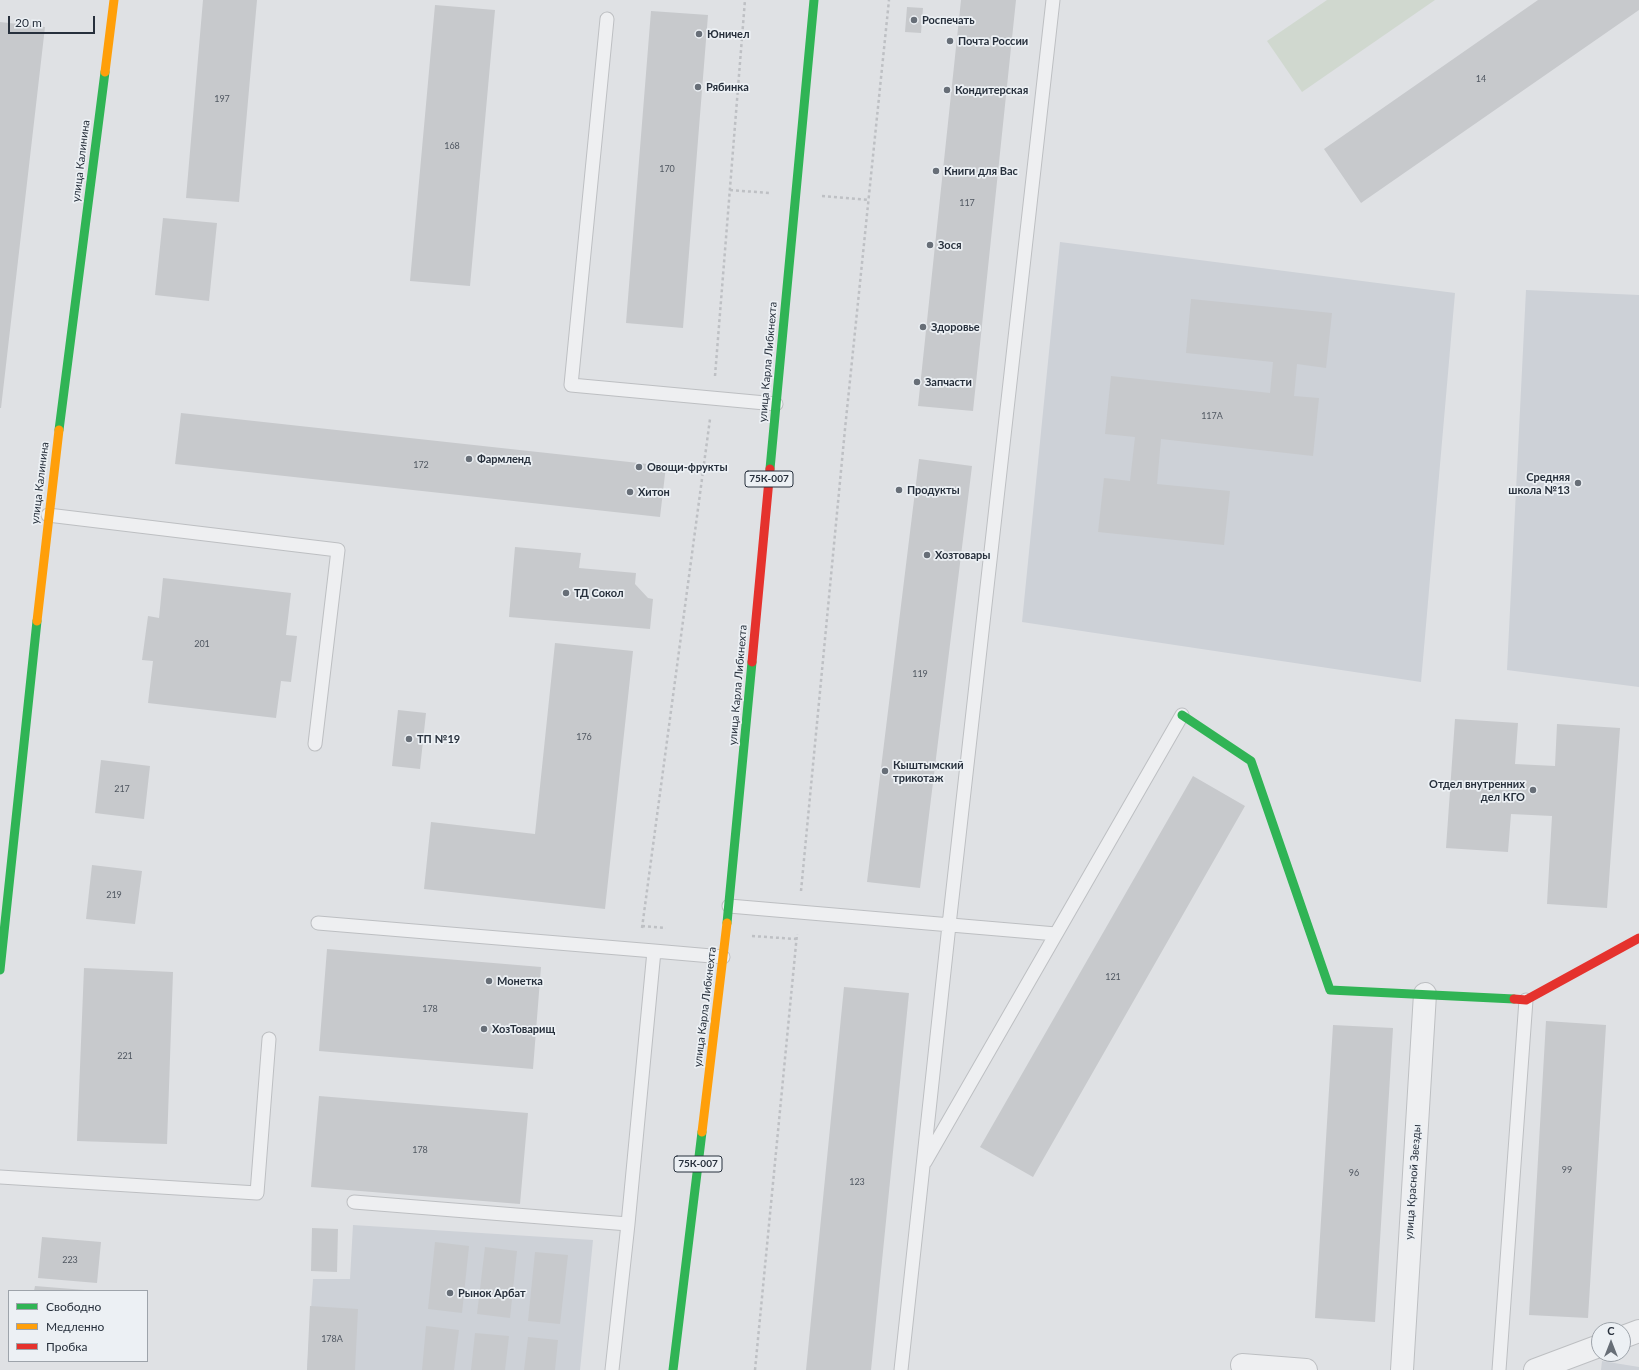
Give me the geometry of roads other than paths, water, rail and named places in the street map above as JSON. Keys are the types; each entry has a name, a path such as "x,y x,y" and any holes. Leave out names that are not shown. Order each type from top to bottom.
{"street":[{"name":"улица Калинина","path":"0,970 48,515 114,0"},
{"name":"улица Карла Либкнехта","path":"673,1370 729,906 814,0"},
{"path":"1182,715 1251,761 1330,990 1526,1000 1639,938"},
{"name":"улица Красной Звезды","path":"1402,1370 1425,994"},
{"path":"1536,1370 1591,1349"},
{"path":"1242,1365 1306,1370"}],"lane":[{"path":"901,1370 922,1168 1053,0"},
{"path":"606,19 571,385 776,404"},
{"path":"48,515 338,550 315,744"},
{"path":"922,1168 1182,715"},
{"path":"729,906 1056,934"},
{"path":"318,923 723,957"},
{"path":"612,1370 628,1224 654,951"},
{"path":"1499,1370 1526,1000"},
{"path":"0,1177 257,1193 269,1039"},
{"path":"354,1202 628,1224"}],"place":[{"name":"Роспечать","path":"914,20"},
{"name":"Юничел","path":"699,34"},
{"name":"Почта России","path":"950,41"},
{"name":"Рябинка","path":"698,87"},
{"name":"Кондитерская","path":"947,90"},
{"name":"Книги для Вас","path":"936,171"},
{"name":"Зося","path":"930,245"},
{"name":"Здоровье","path":"923,327"},
{"name":"Запчасти","path":"917,382"},
{"name":"Фармленд","path":"469,459"},
{"name":"Овощи-фрукты","path":"639,467"},
{"name":"Средняя школа №13","path":"1578,483"},
{"name":"Продукты","path":"899,490"},
{"name":"Хитон","path":"630,492"},
{"name":"Хозтовары","path":"927,555"},
{"name":"ТД Сокол","path":"566,593"},
{"name":"ТП №19","path":"409,739"},
{"name":"Кыштымский трикотаж","path":"885,771"},
{"name":"Отдел внутренних дел КГО","path":"1533,790"},
{"name":"Монетка","path":"489,981"},
{"name":"ХозТоварищ","path":"484,1029"},
{"name":"Рынок Арбат","path":"450,1293"}]}
